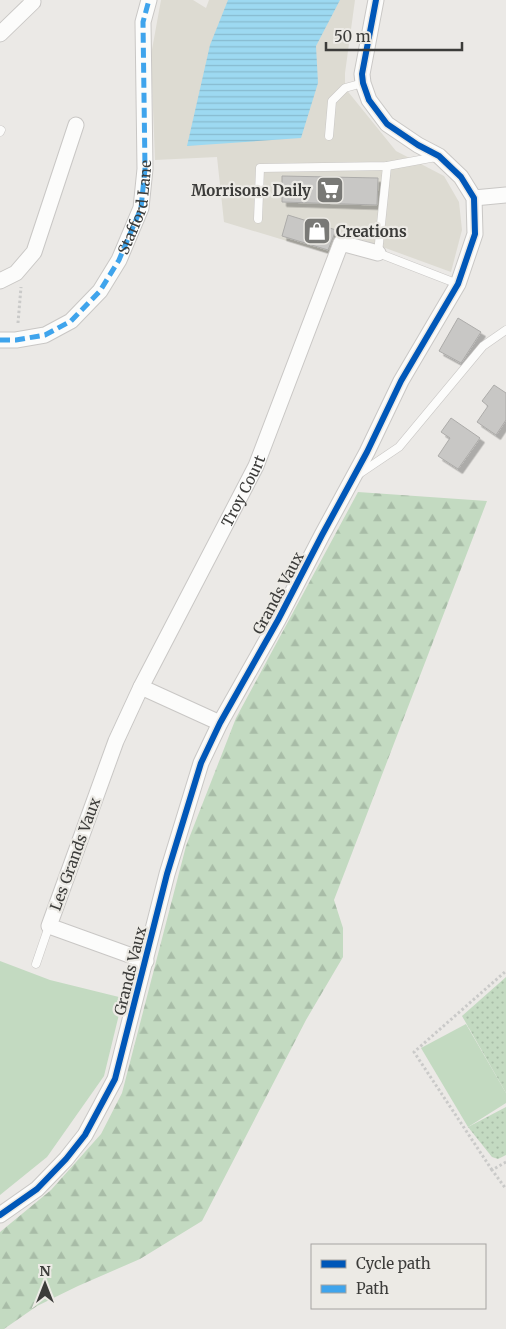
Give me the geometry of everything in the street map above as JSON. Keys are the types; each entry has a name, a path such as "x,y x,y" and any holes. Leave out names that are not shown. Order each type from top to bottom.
{"street":[{"path":"0,34 33,2 31,0"},
{"name":"Stafford Lane","path":"0,340 16,340 45,335 72,321 100,291 119,260 141,208 145,169 143,22 149,0"},
{"path":"376,0 362,74 369,100 387,124 418,145 439,156 461,177 474,198 506,195"},
{"path":"0,281 16,273 34,252 76,125"},
{"name":"Grands Vaux","path":"0,1215 36,1189 66,1159 85,1135 115,1079 167,874 200,763 355,477 402,381 458,284 475,234 474,198"},
{"name":"Troy Court","path":"141,687 256,466 341,243 378,253"},
{"path":"141,687 220,723"},
{"name":"Les Grands Vaux","path":"141,687 116,742 49,926 146,961"}],"lane":[{"path":"329,136 332,101 346,88 363,83"},
{"path":"258,218 260,168 387,166 439,156"},
{"path":"387,166 378,253 458,284"},
{"path":"355,477 399,447 483,346 506,330"},
{"path":"36,964 49,926"}],"path":[{"path":"16,273 22,289 16,340"},
{"path":"506,971 414,1052 492,1170 506,1188"},
{"path":"492,1170 506,1162"}],"shaded area":[{"path":"161,0 193,0 206,8 209,0 355,0 345,73 345,88 396,151 444,176 459,202 462,230 451,272 358,238 340,236 330,254 224,222 217,157 155,160 151,55"}],"green space":[{"path":"358,492 487,501 334,900 343,928 343,957 306,1020 202,1221 140,1259 37,1306 4,1329 0,1329 0,1232 51,1190 101,1134 122,1093 186,846 236,718"},
{"path":"0,961 50,980 123,998 104,1076 47,1157 0,1195"},
{"path":"506,977 506,1093 462,1016"},
{"path":"466,1024 506,1093 506,1103 468,1127 421,1048"},
{"path":"506,1107 506,1155 498,1159 492,1157 468,1127"}],"water":[{"path":"228,0 340,0 316,46 318,83 301,138 187,146 210,45"}],"building":[{"name":"Morrisons Daily","path":"282,176 378,178 377,205 282,202"},
{"path":"288,215 336,230 328,250 282,236"},
{"path":"458,318 481,332 461,363 439,351"},
{"path":"494,385 506,393 506,420 496,435 477,422 488,406 482,401"},
{"path":"451,418 480,438 458,469 438,456 450,438 441,432"}],"marked path":[{"path":"0,340 16,340 45,335 71,321 100,291 119,260 141,208 145,169 143,22 149,0"}],"cycle path":[{"path":"0,1215 37,1189 66,1159 85,1135 115,1079 167,874 201,763 220,723 278,620 367,452 401,381 458,284 475,234 474,198 461,177 439,156 418,145 387,124 369,100 362,74 376,0"}],"place":[{"name":"Morrisons Daily","path":"330,190"},
{"name":"Creations","path":"317,231"}]}
